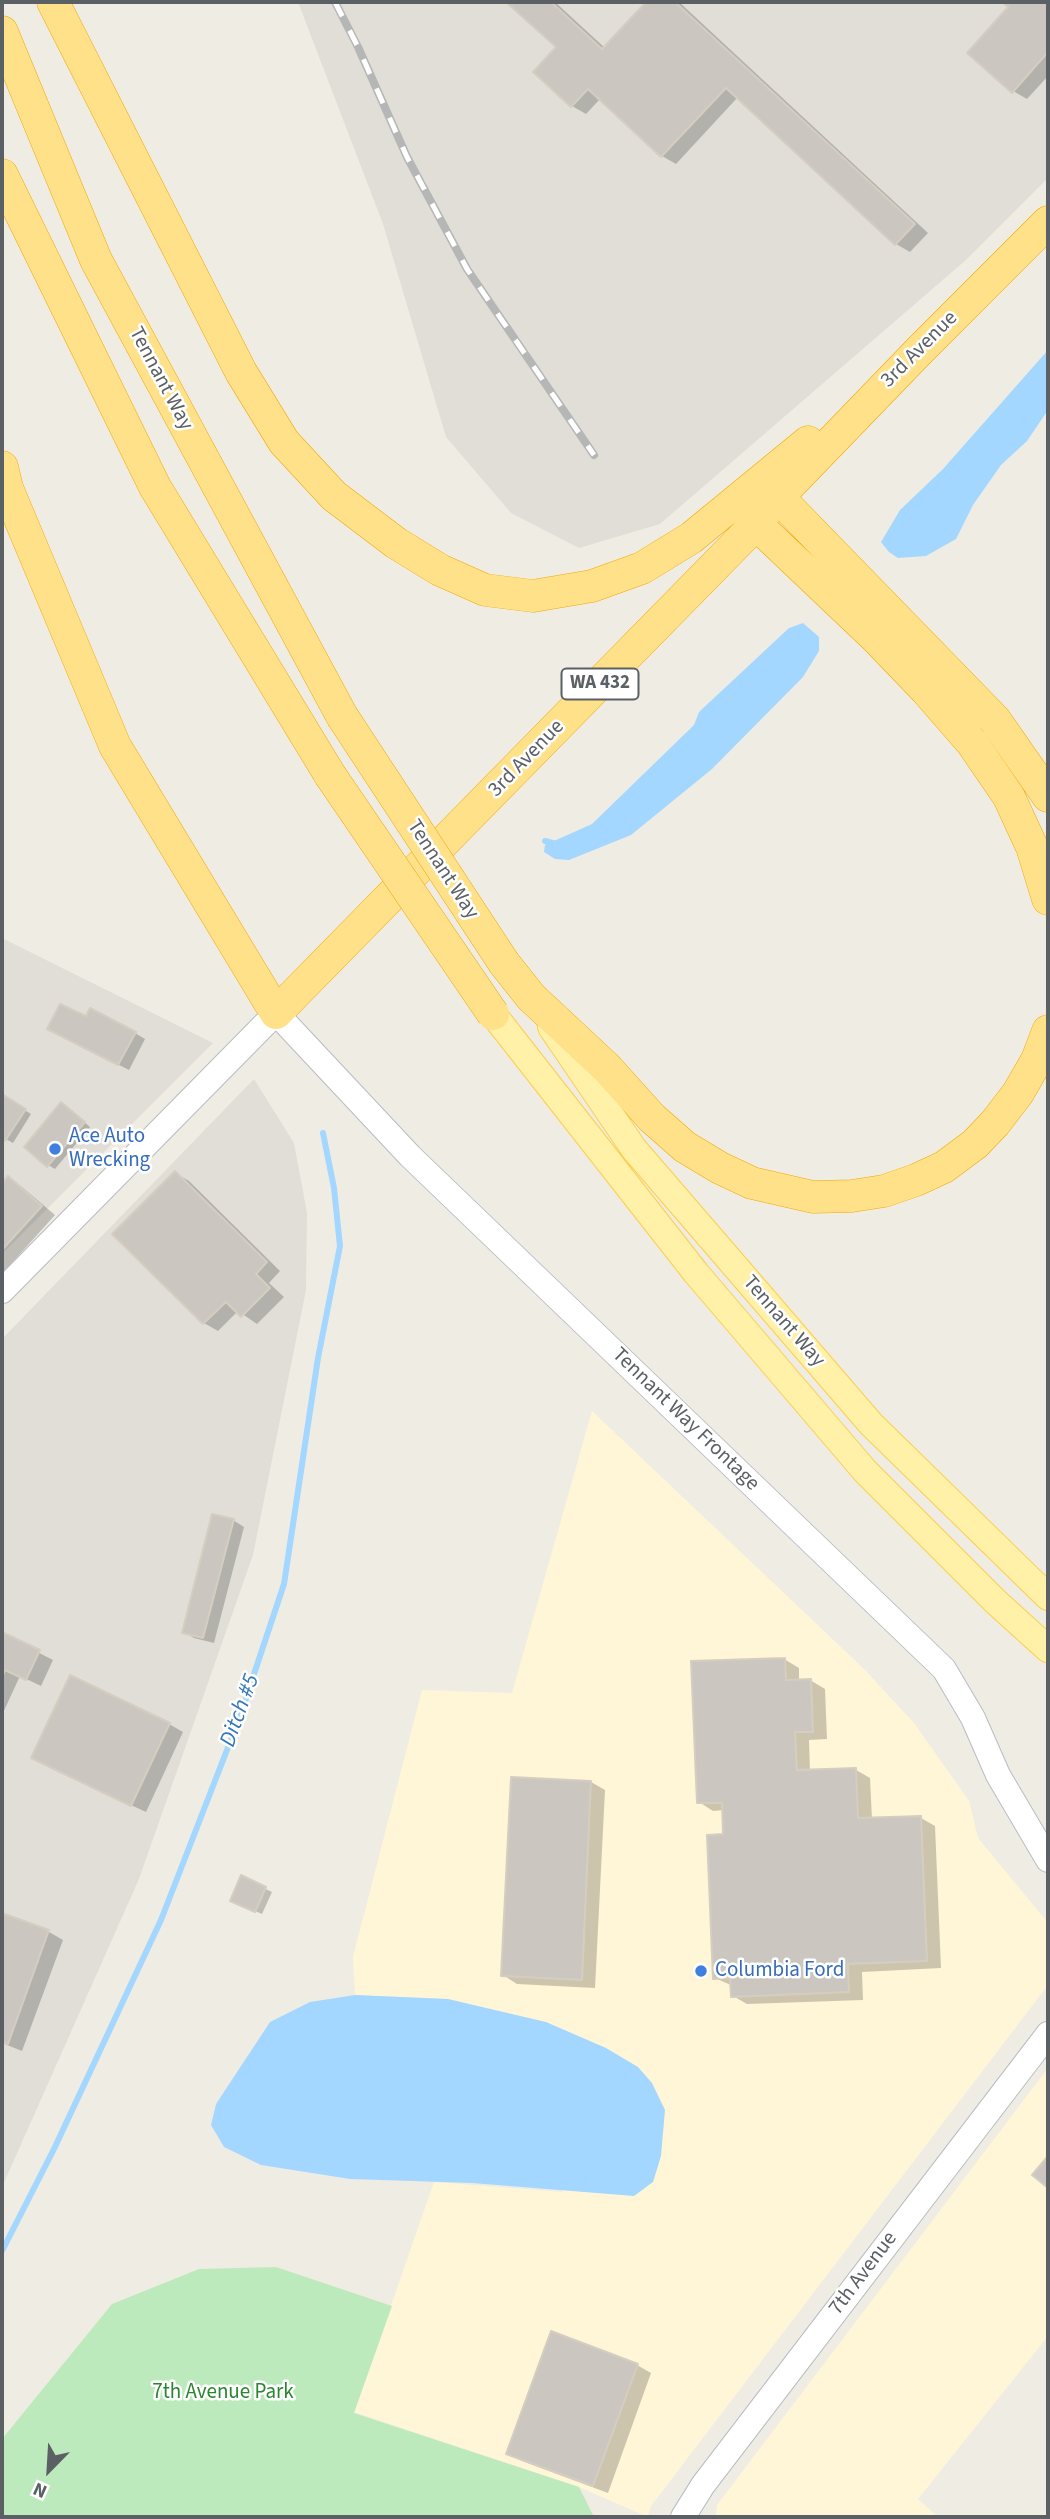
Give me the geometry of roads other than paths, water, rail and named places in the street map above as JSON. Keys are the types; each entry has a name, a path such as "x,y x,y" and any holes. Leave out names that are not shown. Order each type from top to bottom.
{"highway":[{"path":"53,2 241,372 284,442 334,496 396,543 440,570 485,590 533,596 592,586 642,568 691,537 920,350"},
{"name":"Tennant Way","path":"2,32 96,260 342,716 503,963 531,997"},
{"name":"Tennant Way","path":"2,175 155,487 330,775 493,1014"},
{"name":"3rd Avenue","path":"276,1013 756,524 778,497 920,350 1048,222"},
{"path":"2,467 7,488 115,746 276,1013"},
{"path":"778,497 995,720 1048,796"},
{"path":"756,524 876,638 972,743 1009,797 1032,847 1048,899"},
{"path":"531,997 607,1068 652,1118 685,1147 752,1183 813,1197 852,1196 884,1191 944,1167 975,1144 1018,1093 1037,1060 1048,1031"}],"main road":[{"name":"Tennant Way","path":"531,997 634,1149 652,1171 871,1424 1048,1597"},
{"name":"3rd Avenue","path":"2,1291 276,1013"},
{"name":"Tennant Way Frontage","path":"276,1013 415,1162 944,1670 973,1718 998,1775 1048,1860"},
{"name":"Tennant Way","path":"493,1014 696,1273 865,1471 1048,1650"},
{"name":"7th Avenue","path":"683,2517 703,2485 1048,2034"}],"water":[{"path":"1048,350 1048,410 1027,441 1001,465 973,505 956,539 926,556 898,558 889,552 881,542 900,510 943,469"},
{"path":"803,623 819,637 819,651 803,677 712,769 631,835 569,860 555,859 544,852 545,845 592,824 694,725 699,712 789,628"},
{"path":"355,1995 448,1999 546,2022 606,2048 638,2067 652,2083 665,2110 661,2156 653,2182 634,2196 472,2183 350,2179 261,2165 224,2147 211,2125 216,2104 270,2022 310,2002"}],"waterway":[{"path":"545,841 556,844"},
{"name":"Ditch #5","path":"2,2251 54,2149 161,1920 239,1719 284,1584 318,1358 340,1246 334,1188 323,1133"}],"railway":[{"path":"335,2 407,157 467,269 594,455"}],"place":[{"name":"Ace Auto Wrecking","path":"55,1149"},
{"name":"Columbia Ford","path":"701,1971"}],"park label":[{"name":"7th Avenue Park","path":"223,2393"}]}
